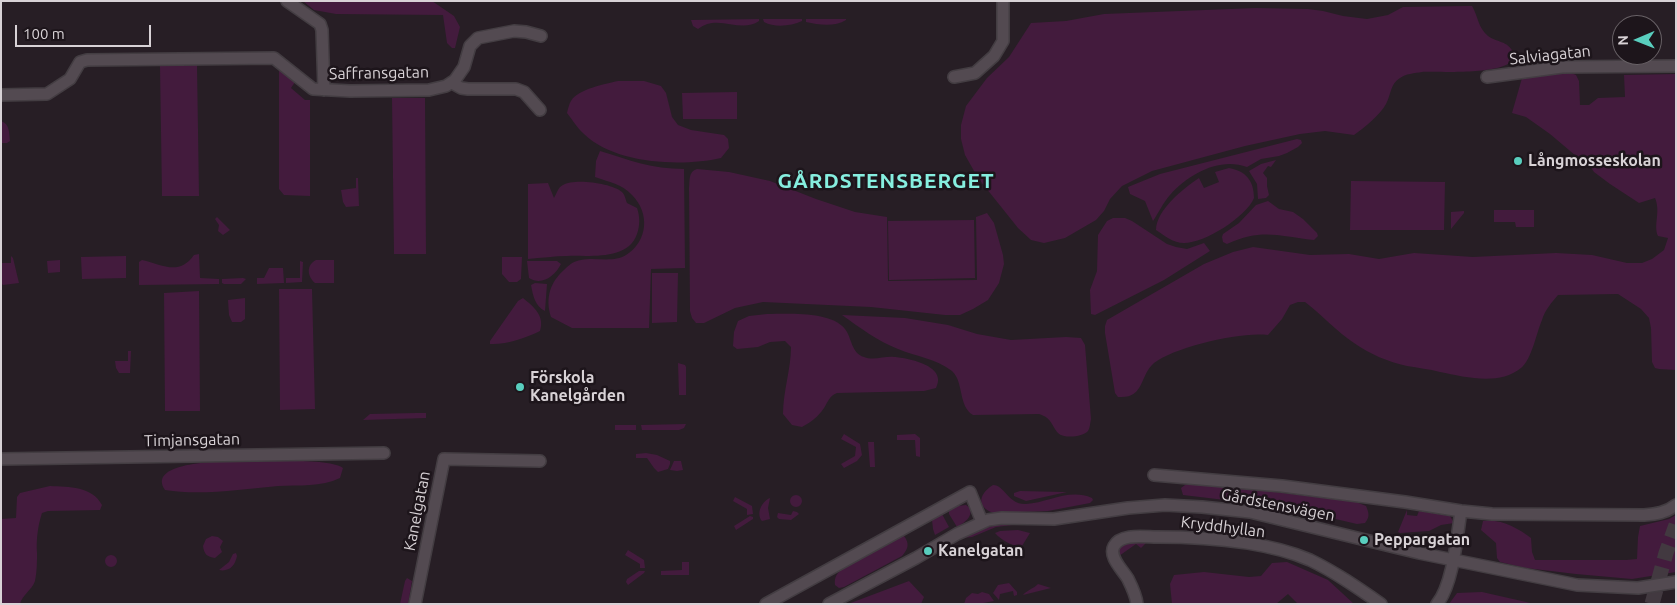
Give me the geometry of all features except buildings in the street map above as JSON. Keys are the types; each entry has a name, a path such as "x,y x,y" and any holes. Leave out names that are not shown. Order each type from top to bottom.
{"street":[{"path":"287,1 320,24 322,30 324,90"},
{"path":"954,78 975,73 994,56 1003,42 1003,1"},
{"name":"Saffransgatan","path":"1,95 47,94 70,79 80,62 87,60 274,58 314,89 429,90 452,83 464,67 470,46 478,38 514,31 541,36"},
{"name":"Salviagatan","path":"1487,77 1562,66 1676,66"},
{"name":"Saffransgatan","path":"452,83 461,88 516,89 524,92 540,110"},
{"name":"Timjansgatan","path":"1,459 384,452"},
{"name":"Kanelgatan","path":"415,604 444,459 540,461"},
{"path":"1154,475 1282,486 1492,514 1644,515 1670,510 1676,505"},
{"path":"766,604 970,492 982,522"},
{"name":"Gårdstensvägen","path":"829,604 982,522 1002,518 1054,519 1128,508 1165,505 1250,512 1453,560 1577,585 1638,588 1676,582"},
{"path":"1437,604 1444,594 1453,560 1461,511"},
{"name":"Kryddhyllan","path":"1137,604 1129,582 1113,556 1113,548 1115,544 1123,539 1168,537 1223,540 1291,554 1326,568 1381,604"}],"shaded area":[{"path":"303,1 432,1 454,16 460,27 455,48 452,48 447,43 443,15 336,14 314,10"},
{"path":"1472,6 1485,33 1511,48 1513,52 1512,60 1505,66 1476,71 1422,72 1402,77 1394,83 1386,104 1380,112 1354,135 1325,131 1300,134 1245,146 1152,171 1122,186 1110,199 1104,211 1096,220 1065,238 1044,243 1031,240 1018,228 978,178 965,155 961,139 961,125 966,106 987,78 1009,57 1031,23 1066,21 1104,14 1256,8 1308,9 1367,19 1388,15 1403,7"},
{"path":"759,19 759,21 752,24 713,23 698,29 693,26 691,20"},
{"path":"763,19 802,19 802,21 778,26 768,24"},
{"path":"806,19 846,20 837,24 827,25 806,22"},
{"path":"197,65 199,196 162,196 160,66"},
{"path":"279,67 295,82 291,88 305,100 310,100 310,196 284,195 279,189"},
{"path":"1568,72 1576,75 1579,81 1580,105 1589,105 1598,98 1625,97 1624,75 1676,74 1676,370 1655,368 1652,362 1649,318 1641,309 1618,294 1558,295 1545,313 1531,353 1525,364 1512,374 1482,379 1407,366 1386,360 1366,351 1348,339 1305,302 1298,302 1290,305 1282,319 1268,335 1242,335 1177,351 1154,363 1149,368 1137,391 1133,394 1127,397 1118,397 1115,393 1105,333 1107,320 1204,264 1233,252 1253,247 1310,255 1349,254 1379,259 1414,253 1473,257 1556,253 1592,255 1627,263 1642,263 1652,259 1664,250 1668,238 1658,236 1656,227 1657,203 1655,198 1639,203 1594,172 1589,165 1550,134 1526,117 1512,113 1522,78"},
{"path":"618,81 644,81 661,86 666,93 672,117 678,125 691,130 724,135 728,139 729,148 721,158 705,161 668,162 630,157 613,152 597,144 581,132 567,113 569,105 579,93 599,85"},
{"path":"737,92 737,119 683,119 682,93"},
{"path":"392,98 425,98 426,254 394,254"},
{"path":"1,121 6,124 8,129 10,141 7,143 1,143"},
{"path":"1297,139 1301,140 1302,143 1298,147 1279,156 1261,159 1247,167 1226,164 1205,169 1195,174 1170,195 1153,221 1145,201 1130,194 1128,187 1160,174"},
{"path":"600,151 651,166 684,169 685,268 651,269 649,328 572,328 551,317 549,310 549,297 552,285 567,267 581,260 616,259 626,255 639,242 642,235 644,218 638,202 628,191 620,186 595,177 596,161"},
{"path":"1276,160 1263,173 1267,178 1269,195 1266,198 1258,199 1257,184 1249,171 1261,164"},
{"path":"1229,168 1244,174 1251,182 1254,192 1254,198 1250,205 1234,221 1213,234 1193,242 1180,243 1156,230 1157,222 1166,207 1186,188 1199,178 1204,188 1219,182 1215,172"},
{"path":"697,169 729,172 770,181 855,212 887,217 888,281 977,280 976,217 987,213 994,223 1003,255 1004,264 999,283 988,300 960,315 871,307 763,302 735,308 704,323 696,323 690,311 689,188 691,174"},
{"path":"356,178 358,178 359,206 346,207 341,190 356,188"},
{"path":"1351,181 1445,182 1444,230 1350,230"},
{"path":"575,182 593,182 610,186 622,192 627,203 637,208 639,215 638,231 632,243 617,253 607,255 528,259 528,184 548,183 554,198 561,186"},
{"path":"1268,201 1279,209 1293,212 1303,219 1318,236 1314,240 1280,235 1260,235 1239,239 1227,244 1223,242 1223,234 1239,223 1256,205"},
{"path":"1494,210 1534,210 1534,227 1516,227 1515,222 1494,222"},
{"path":"1464,211 1464,213 1451,229 1451,212"},
{"path":"217,217 230,230 223,235 218,231 219,225 215,219"},
{"path":"1113,218 1125,218 1132,221 1167,244 1187,249 1204,243 1210,251 1164,280 1095,315 1091,314 1090,290 1097,271 1098,235 1107,221"},
{"path":"974,220 975,278 889,280 888,221"},
{"path":"199,254 200,278 219,279 219,284 139,285 139,262 142,260 176,267 188,261 194,255"},
{"path":"11,256 19,283 3,285 1,283 1,263 11,263"},
{"path":"126,256 126,278 82,279 81,257"},
{"path":"502,257 522,257 521,279 517,282 509,282 502,274"},
{"path":"60,260 60,272 48,273 47,261"},
{"path":"316,260 334,260 334,283 315,283 312,280 309,268"},
{"path":"300,261 303,262 302,282 286,283 286,278 300,278"},
{"path":"527,261 557,261 561,264 552,276 539,281 529,278"},
{"path":"269,268 283,268 284,283 257,284 257,278 264,278"},
{"path":"652,273 678,273 677,322 652,323"},
{"path":"222,279 246,279 241,284 224,284"},
{"path":"535,283 547,284 545,311 539,306 534,297 531,285"},
{"path":"279,289 312,289 315,409 280,410"},
{"path":"199,291 200,411 165,411 164,293"},
{"path":"245,298 245,319 241,322 232,322 229,315 228,300"},
{"path":"523,298 538,312 541,321 540,331 515,340 490,344 490,341 518,301"},
{"path":"797,314 830,319 845,329 854,349 860,355 871,359 890,357 917,361 937,374 936,388 924,391 837,393 830,397 817,417 802,427 792,425 783,414 791,347 785,341 770,342 758,347 737,349 733,346 734,332 738,321 749,316"},
{"path":"842,315 905,318 948,325 977,334 1011,340 1081,338 1085,345 1091,419 1089,430 1078,436 1069,437 1058,433 1051,422 1039,414 973,415 965,406 958,381 952,371 939,363 905,352 883,342"},
{"path":"128,351 131,351 130,373 119,373 115,361 128,361"},
{"path":"678,363 686,367 686,395 679,395"},
{"path":"426,413 426,418 363,420 370,414"},
{"path":"686,424 684,428 679,430 642,430 641,425"},
{"path":"615,425 636,425 636,430 615,430"},
{"path":"844,434 860,444 862,455 857,461 844,468 841,464 855,456 856,447 841,439"},
{"path":"915,434 920,438 920,457 916,456 915,440 897,440 897,435"},
{"path":"868,442 874,442 875,467 870,467"},
{"path":"636,454 657,455 670,461 668,469 658,472 647,458 636,458"},
{"path":"220,461 328,463 343,468 340,478 325,483 222,491 179,492 165,490 162,479 169,472 182,466 200,463"},
{"path":"674,461 681,461 683,470 670,470"},
{"path":"1190,484 1356,502 1366,506 1368,517 1365,523 1357,524 1284,507 1183,495 1181,488"},
{"path":"993,485 1001,488 1015,501 1026,504 1067,495 1083,495 1093,500 1090,503 1048,511 993,513 984,507 981,499 985,492"},
{"path":"50,486 72,487 86,491 98,499 102,505 100,510 48,511 42,513 39,522 37,570 34,584 20,604 1,604 1,519 16,518 17,497 20,493"},
{"path":"1020,491 1067,492 1026,501 1014,496 1014,493"},
{"path":"796,495 802,501 796,507 790,501"},
{"path":"735,497 752,506 753,514 747,515 747,509 733,501"},
{"path":"770,498 768,508 770,519 762,521 759,515 760,508"},
{"path":"966,505 971,511 969,517 957,527 949,514 949,510"},
{"path":"1407,510 1407,515 1417,516 1419,511 1450,516 1454,523 1441,525 1429,531 1400,533 1398,532"},
{"path":"793,511 799,514 791,520 779,519 777,517 778,513 791,515"},
{"path":"942,514 949,527 935,535 932,520"},
{"path":"1676,515 1676,572 1632,579 1526,568 1500,562 1497,558 1496,543 1481,530 1483,521 1489,520 1515,527 1531,538 1532,552 1535,560 1626,560 1637,559 1640,526 1669,519"},
{"path":"750,516 753,519 736,530 734,526"},
{"path":"1012,523 1012,525 996,527 972,537 962,538 986,528"},
{"path":"1018,530 1030,533 1022,546 1007,543 995,533 1000,531"},
{"path":"212,536 218,537 223,541 220,547 222,552 215,558 206,555 203,546 206,539"},
{"path":"899,536 904,536 908,544 902,556 844,587 839,588 835,585 836,575 843,568"},
{"path":"1146,540 1146,543 1141,548 1136,544 1119,556 1118,551 1125,543"},
{"path":"628,550 644,560 645,568 640,568 640,564 625,555"},
{"path":"236,553 237,556 235,563 229,569 219,570 229,562 233,554"},
{"path":"111,555 117,561 111,567 105,561"},
{"path":"682,562 689,562 689,575 661,575 661,571 682,570"},
{"path":"1287,562 1328,580 1354,604 1298,604 1288,594 1276,604 1172,604 1170,584 1174,575 1204,572 1249,577 1261,576 1272,563"},
{"path":"639,571 645,571 628,585 627,579"},
{"path":"407,578 412,581 408,604 400,604 405,581"},
{"path":"909,581 924,597 921,604 848,604"},
{"path":"1009,583 1017,592 1017,595 1014,596 1013,591 1000,594 999,600 993,593 998,585"},
{"path":"1038,584 1051,588 1023,595 1026,592"},
{"path":"982,592 989,594 994,601 964,604 966,598 972,593 978,594"},
{"path":"1482,592 1535,604 1449,604 1457,593"}],"tunnel":[{"path":"1652,604 1676,525"}],"place":[{"name":"Långmosseskolan","path":"1518,161"},
{"name":"Förskola Kanelgården","path":"520,387"},
{"name":"Peppargatan","path":"1364,540"},
{"name":"Kanelgatan","path":"928,551"}],"district":[{"name":"GÅRDSTENSBERGET","path":"886,181"}]}
